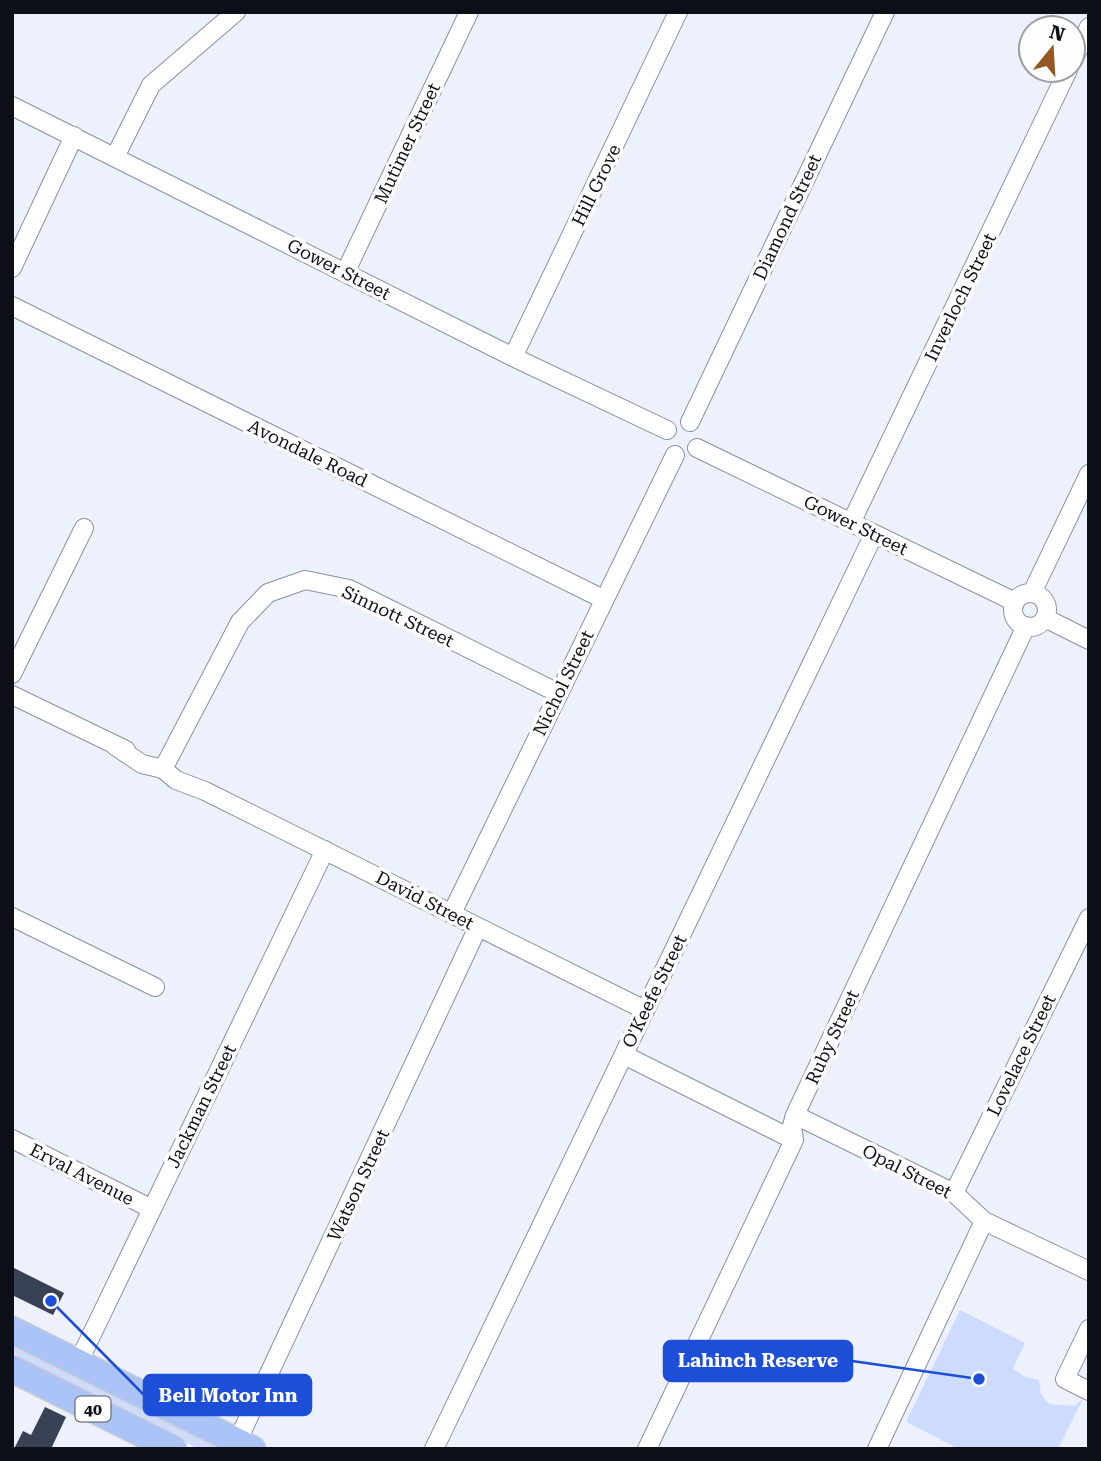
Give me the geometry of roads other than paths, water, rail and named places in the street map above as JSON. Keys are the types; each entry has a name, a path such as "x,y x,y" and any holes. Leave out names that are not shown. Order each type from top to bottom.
{"highway":[{"name":"40","path":"12,1330 245,1445"},
{"name":"40","path":"12,1369 173,1449"}],"street":[{"path":"115,157 151,85 236,12"},
{"name":"Mutimer Street","path":"345,273 469,12"},
{"name":"Hill Grove","path":"513,357 678,12"},
{"name":"Diamond Street","path":"690,422 885,12"},
{"name":"Inverloch Street","path":"851,523 1061,84"},
{"name":"Gower Street","path":"12,106 513,357 667,430"},
{"path":"12,268 74,136"},
{"name":"Avondale Road","path":"12,306 603,599"},
{"path":"676,422 690,422 699,435 697,448 688,455 675,455 665,444 667,430 676,422"},
{"name":"Gower Street","path":"697,448 1015,602"},
{"name":"Nichol Street","path":"452,913 675,455"},
{"path":"1032,593 1089,474"},
{"path":"12,674 84,528"},
{"name":"O'Keefe Street","path":"435,1449 874,534"},
{"name":"Sinnott Street","path":"165,766 240,622 268,593 305,580 349,589 558,693"},
{"path":"1032,593 1044,599 1048,612 1037,625 1026,626 1014,614 1015,602 1022,595 1032,593"},
{"path":"1045,618 1089,640"},
{"name":"Ruby Street","path":"647,1449 794,1140 792,1126 795,1115 1026,626"},
{"name":"David Street","path":"12,695 115,746 142,764 165,766 176,780 205,791 645,1010"},
{"name":"Jackman Street","path":"78,1363 325,850"},
{"path":"12,917 155,987"},
{"name":"Lovelace Street","path":"954,1193 1089,918"},
{"name":"Watson Street","path":"245,1445 478,927"},
{"path":"624,1055 794,1140"},
{"name":"Opal Street","path":"795,1115 954,1193 984,1221 1089,1271"},
{"name":"Erval Avenue","path":"12,1139 152,1209"},
{"path":"877,1449 984,1221"},
{"path":"1089,1329 1065,1379 1089,1391"}],"place":[{"name":"Bell Motor Inn","path":"51,1301"},
{"name":"Lahinch Reserve","path":"979,1379"}]}
